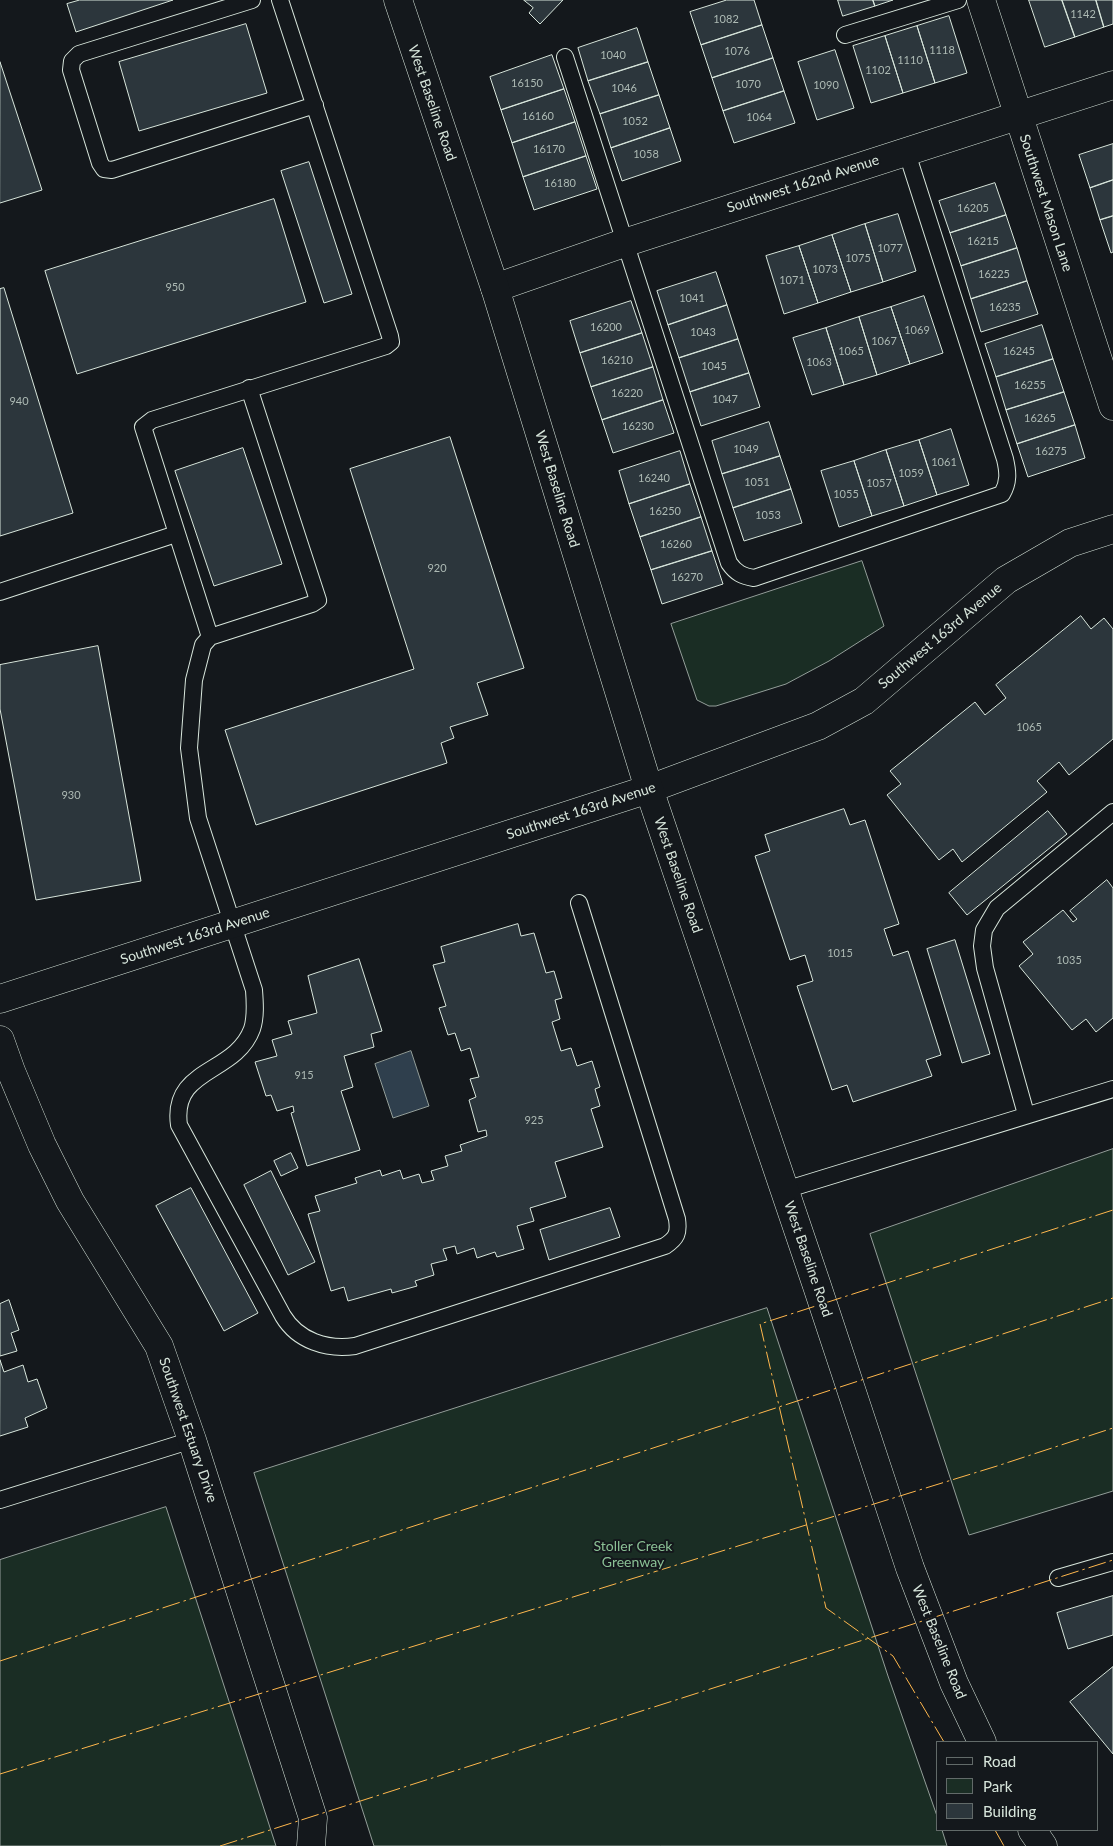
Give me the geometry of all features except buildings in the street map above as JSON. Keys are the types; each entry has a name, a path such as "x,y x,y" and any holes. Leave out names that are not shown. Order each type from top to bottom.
{"street":[{"name":"West Baseline Road","path":"398,0 495,288 649,789 785,1190 910,1568 954,1683 982,1741"},
{"name":"Southwest Mason Lane","path":"981,0 1113,406"},
{"name":"Southwest 162nd Avenue","path":"495,288 624,243 1113,84"},
{"name":"Southwest 163rd Avenue","path":"0,999 649,789 818,726 864,701 1006,580 1070,543 1113,529"},
{"name":"Southwest Estuary Drive","path":"0,1040 42,1145 70,1201 160,1346 313,1818 311,1846"},
{"path":"1033,1831 1043,1846"}],"lane":[{"path":"252,0 79,54 72,61 71,70 100,163 104,169 112,170 315,105"},
{"path":"210,637 143,427 152,420 386,346 391,342 280,0"},
{"path":"845,35 958,0"},
{"path":"565,58 729,563 734,572 743,576 754,578 1002,494 1006,486 1008,474 1005,458 906,150"},
{"path":"249,388 318,600 312,604 210,637 204,645 194,680 189,748 198,818 254,990 255,1011 252,1028 245,1042 236,1053 187,1086 177,1112 179,1126 290,1327 300,1335 326,1346 342,1348 355,1346 665,1246 674,1240 679,1230 677,1219 578,903"},
{"path":"0,592 176,534"},
{"path":"1026,1114 985,968 982,946 984,930 997,908 1113,812"},
{"path":"785,1190 1026,1114 1113,1089"},
{"path":"0,1500 192,1440"},
{"path":"1058,1578 1113,1562"}],"green space":[{"path":"862,561 884,626 829,661 786,684 716,706 709,706 697,700 671,624"},
{"path":"1113,1149 1113,1491 969,1535 870,1234"},
{"name":"Stoller Creek Greenway","path":"767,1308 888,1676 936,1813 936,1831 942,1831 947,1846 374,1846 254,1473"},
{"path":"166,1507 276,1846 0,1846 0,1560"}],"water":[{"path":"411,1051 429,1106 393,1118 375,1064"}],"power":[{"path":"943,1741 893,1656 826,1608 760,1324 1113,1210"},
{"path":"0,1661 1113,1298"},
{"path":"0,1774 997,1466 1113,1428"},
{"path":"220,1846 1113,1560"},
{"path":"996,1831 1004,1846"}]}
